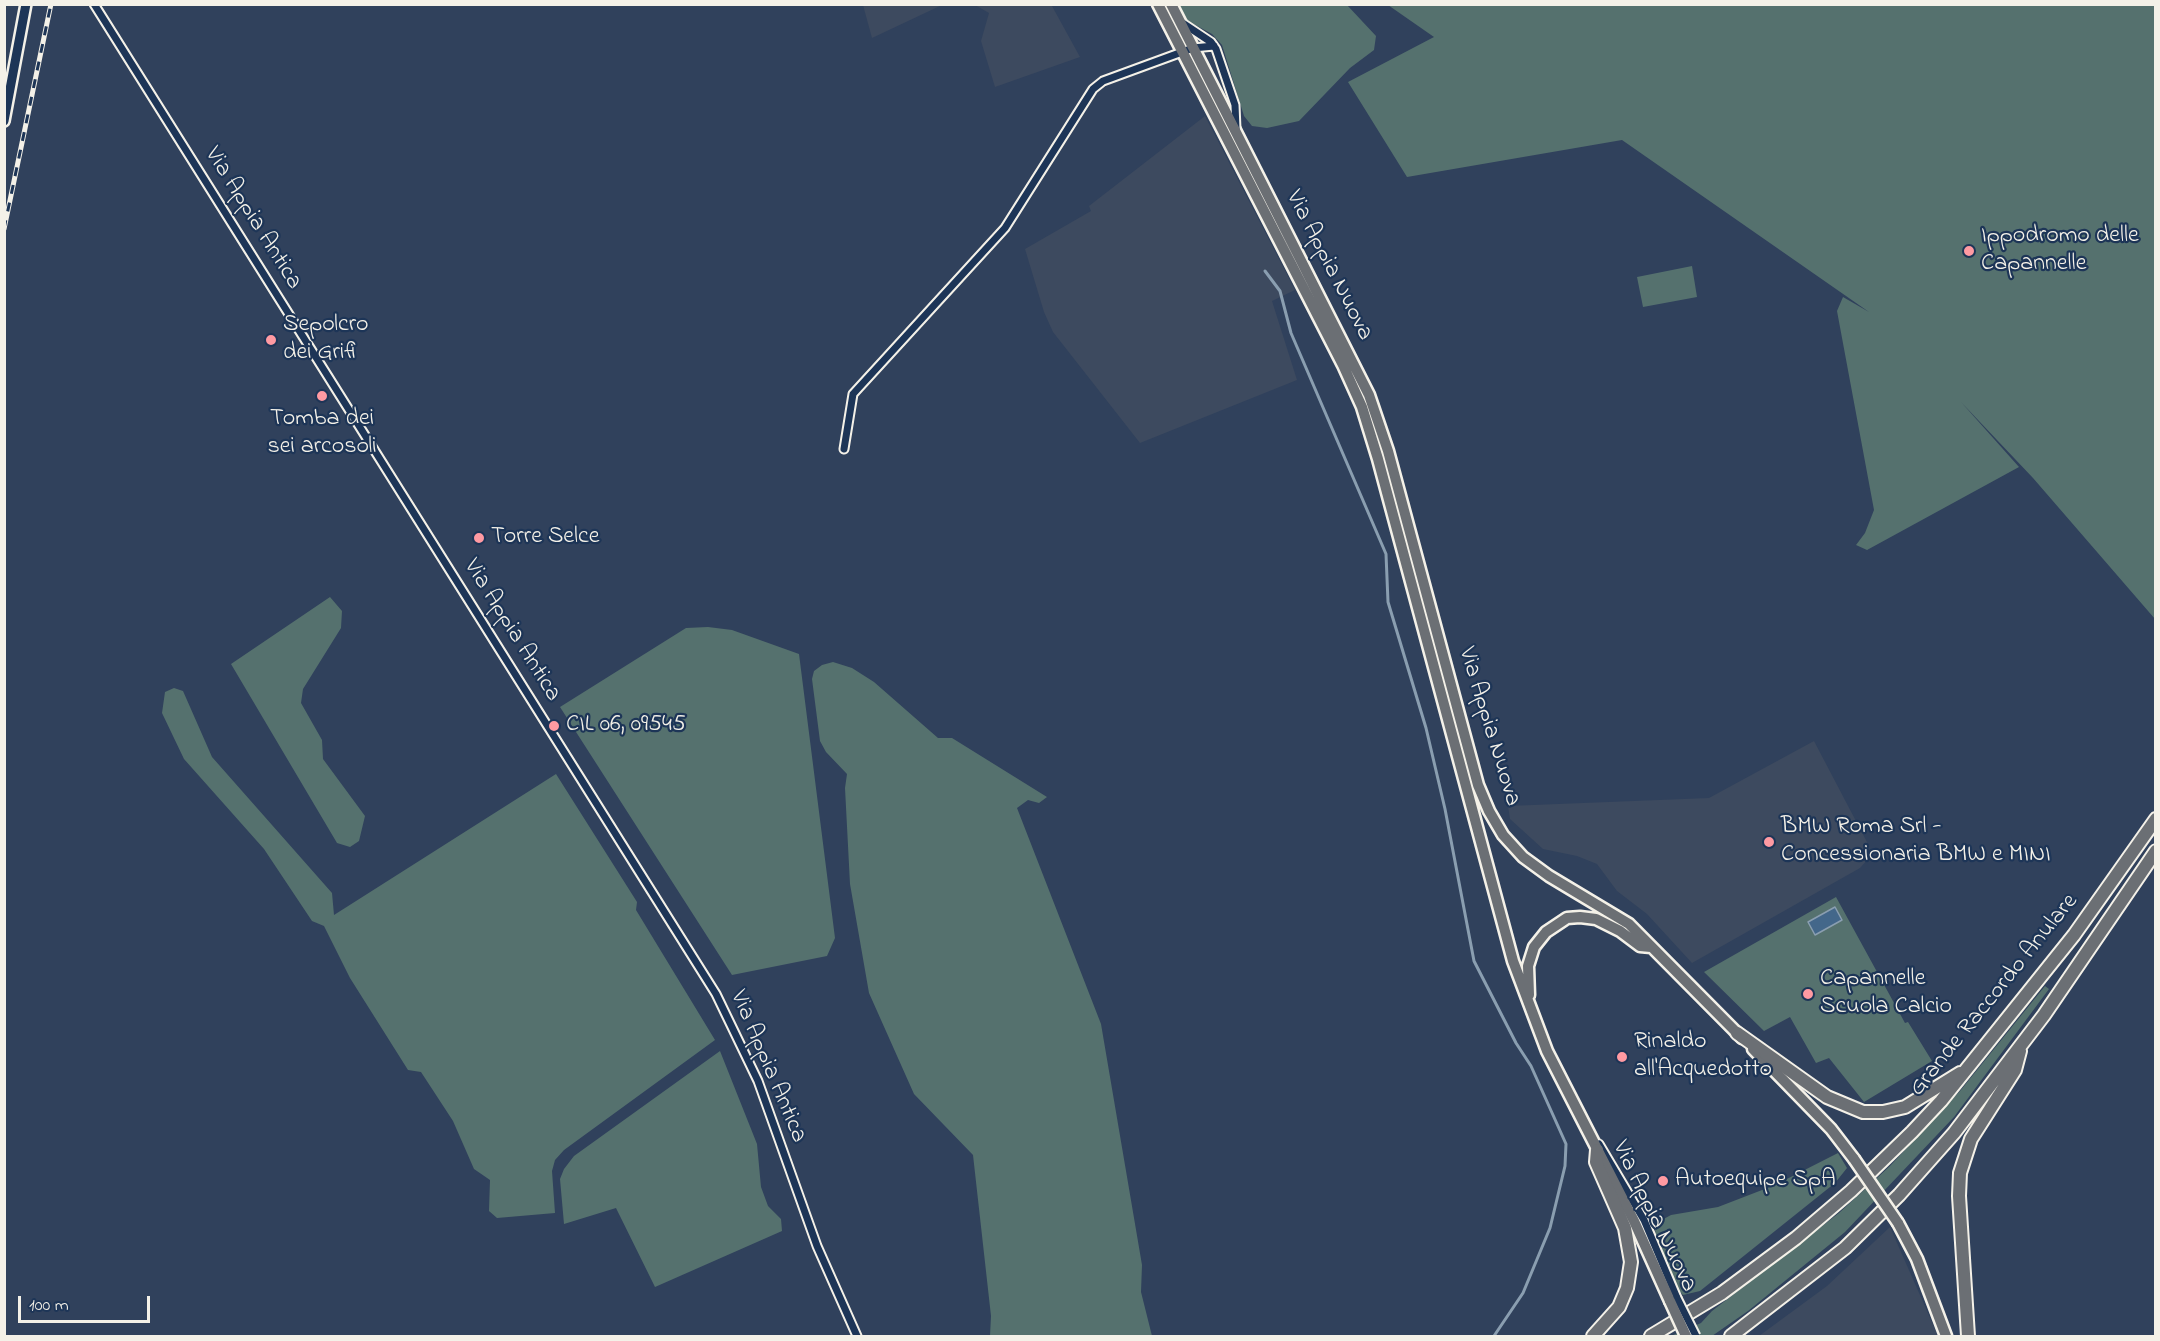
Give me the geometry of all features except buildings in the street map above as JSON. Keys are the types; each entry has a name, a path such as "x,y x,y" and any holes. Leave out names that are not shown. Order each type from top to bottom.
{"highway":[{"name":"Grande Raccordo Anulare","path":"1651,1336 1748,1275 1825,1215 1912,1132 1967,1070 2074,935 2156,819"},
{"name":"Grande Raccordo Anulare","path":"1731,1336 1816,1273 1884,1210 1954,1132 2021,1046 2156,851"},
{"path":"1737,1033 1827,1098 1867,1112 1889,1112 1910,1106 1967,1070"},
{"path":"1968,1336 1959,1196 1960,1173 1976,1130 2015,1070 2021,1046"},
{"path":"1593,1336 1618,1307 1627,1288 1631,1262 1626,1228 1596,1162 1597,1150"}],"main road":[{"name":"Via Appia Nuova","path":"1158,4 1236,130 1355,364 1374,408 1478,785 1503,835 1529,861 1554,880 1629,924 1820,1117 1854,1159 1898,1223 1917,1259 1946,1336"},
{"name":"Via Appia Nuova","path":"1171,4 1188,50 1343,365 1365,416 1504,932 1530,1009 1551,1059 1674,1299 1686,1336"},
{"path":"1530,1009 1528,971 1531,955 1541,937 1562,921 1577,917 1596,919 1620,931 1640,946 1651,947"}],"street":[{"path":"4,121 26,4"},
{"name":"Via Appia Antica","path":"94,4 716,994 758,1081 817,1246 857,1336"},
{"path":"1179,21 1214,46 1235,105 1236,130"},
{"path":"843,449 853,394 1005,228 1093,89 1103,81 1188,50 1214,46"},
{"name":"Via Appia Nuova","path":"1581,1117 1613,1164 1644,1220 1674,1299 1696,1336"}],"shaded area":[{"path":"863,4 942,5 872,38"},
{"path":"975,5 1054,5 1052,6 1080,57 995,87 981,41 989,13"},
{"path":"1205,116 1295,290 1272,301 1297,380 1140,443 1053,332 1044,312 1025,249 1091,211 1089,206"},
{"path":"1814,741 1868,844 1868,859 1860,868 1692,963 1647,914 1617,891 1597,864 1577,856 1543,849 1510,819 1508,806 1709,798"},
{"path":"1890,1227 1938,1336 1759,1336 1827,1286"}],"green space":[{"path":"1178,5 1347,5 1376,36 1374,50 1350,68 1299,121 1267,128 1252,126 1244,116 1222,45 1212,34 1186,20"},
{"name":"Ippodromo delle Capannelle","path":"1388,5 2155,5 2155,619 2033,478 1961,402 2019,467 1867,550 1856,545 1865,533 1874,510 1837,311 1843,297 1869,312 1622,140 1407,177 1348,82 1434,37"},
{"path":"1692,266 1697,297 1643,307 1637,277"},
{"path":"330,597 342,611 341,628 303,689 301,703 322,740 323,759 365,816 359,841 350,847 337,843 231,664"},
{"path":"708,627 732,630 799,654 835,938 827,956 732,975 560,707 686,628"},
{"path":"833,662 852,668 874,682 938,738 952,738 1047,797 1039,803 1028,800 1017,808 1101,1024 1142,1265 1141,1292 1152,1336 990,1336 991,1316 973,1155 914,1094 869,993 850,884 845,788 847,774 826,752 820,741 812,679 814,671 822,665"},
{"path":"174,688 183,691 212,757 332,893 334,915 556,774 637,902 636,910 715,1040 564,1150 555,1160 552,1171 555,1213 497,1218 489,1211 490,1180 474,1169 453,1121 421,1072 408,1070 350,978 324,926 312,921 264,849 184,759 162,713 165,692"},
{"name":"Capannelle Scuola Calcio","path":"1836,897 1905,1023 1908,1022 1932,1061 1864,1102 1829,1058 1816,1063 1790,1017 1764,1031 1704,972"},
{"path":"2045,986 2049,989 1954,1117 1845,1232 1748,1311 1712,1336 1671,1336 1701,1323 1712,1311 1839,1213 1890,1166 1960,1091"},
{"path":"720,1051 757,1144 761,1187 768,1206 781,1219 782,1231 655,1287 616,1208 564,1224 560,1179 574,1156"},
{"path":"1838,1153 1847,1168 1835,1183 1700,1291 1683,1295 1673,1283 1671,1269 1656,1238 1655,1229 1658,1222 1671,1215 1718,1207 1775,1185"}],"water":[{"path":"1835,907 1842,920 1815,935 1808,922"}],"waterway":[{"path":"1265,271 1280,291 1291,333 1386,554 1388,602 1426,728 1445,809 1474,961 1516,1043 1531,1066 1566,1144 1565,1166 1550,1228 1523,1293 1494,1336"}],"railway":[{"path":"4,229 51,4"}],"place":[{"name":"Ippodromo delle Capannelle","path":"1969,251"},
{"name":"Sepolcro dei Grifi","path":"271,340"},
{"name":"Tomba dei sei arcosoli","path":"322,396"},
{"name":"Torre Selce","path":"479,538"},
{"name":"CIL 06, 09545","path":"554,726"},
{"name":"BMW Roma Srl - Concessionaria BMW e MINI","path":"1769,842"},
{"name":"Capannelle Scuola Calcio","path":"1808,994"},
{"name":"Rinaldo all'Acquedotto","path":"1622,1057"},
{"name":"Autoequipe SpA","path":"1663,1181"}]}
